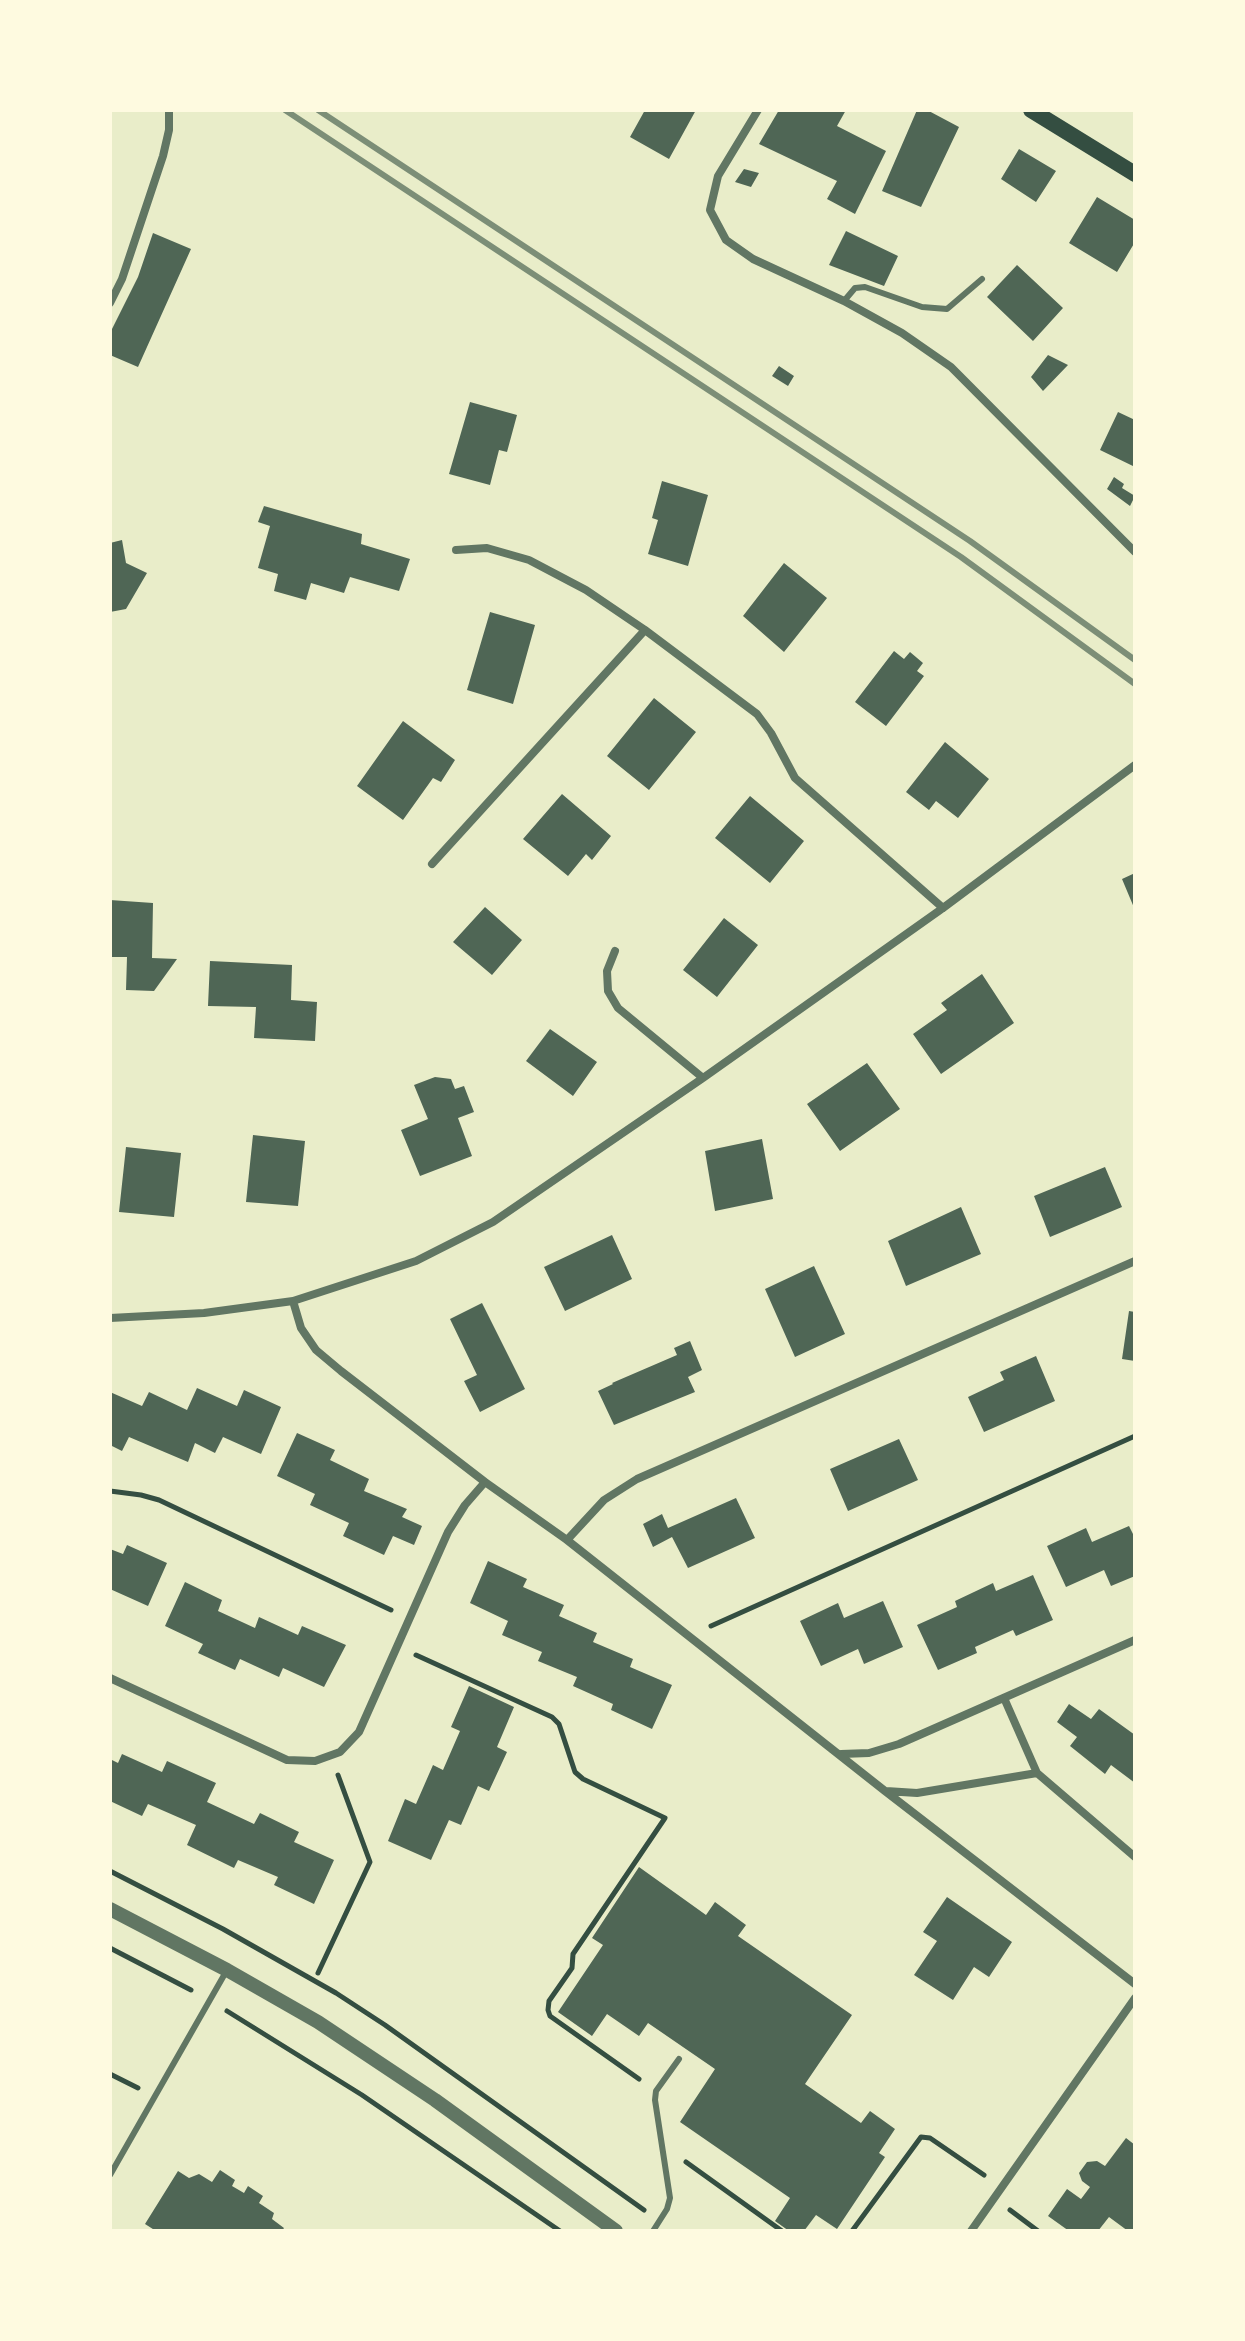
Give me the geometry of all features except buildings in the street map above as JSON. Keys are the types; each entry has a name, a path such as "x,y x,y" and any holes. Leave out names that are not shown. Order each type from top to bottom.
{"main road":[{"path":"1031,110 1135,174"}],"street":[{"path":"110,303 122,279 163,156 169,130 169,110"},
{"path":"758,110 718,176 710,210 726,240 753,259 844,301 902,333 951,367 1135,552"},
{"path":"456,550 487,548 529,560 586,590 645,630 757,714 795,778 943,908"},
{"path":"432,864 645,630"},
{"path":"110,1318 204,1313 293,1301 416,1261 493,1222 943,908 1135,765"},
{"path":"615,951 607,971 608,991 618,1008 703,1078"},
{"path":"567,1540 604,1500 637,1479 1135,1261"},
{"path":"293,1301 301,1328 316,1350 485,1482 567,1540 1135,1984"},
{"path":"110,1678 287,1760 315,1761 340,1752 359,1732 448,1532 485,1482"},
{"path":"840,1754 869,1753 899,1744 1135,1640"},
{"path":"1004,1698 1037,1773 1135,1857"},
{"path":"885,1791 917,1793 1037,1773"},
{"path":"110,1909 318,2022 435,2100 608,2228"},
{"path":"971,2231 1135,1998"}],"lane":[{"path":"844,301 855,288 865,287 922,307 947,309 982,279"},
{"path":"110,2175 227,1970"},
{"path":"653,2231 670,2198 656,2091 679,2059"}],"path":[{"path":"697,1641 713,1622 1135,1436"},
{"path":"110,1491 159,1500 409,1618"},
{"path":"396,1646 552,1717 559,1724 575,1772 583,1779 665,1818 573,1954 572,1968 549,2001 548,2010 550,2016 656,2091"},
{"path":"318,1973 370,1862 331,1755"},
{"path":"110,1948 209,2000 362,2095 560,2231"},
{"path":"110,2074 155,2097"},
{"path":"852,2231 921,2137 940,2144 1001,2188"},
{"path":"663,2145 782,2231"},
{"path":"994,2199 1038,2231"}],"railway":[{"path":"285,110 961,557 1135,684"},
{"path":"318,110 970,541 1135,660"}]}
